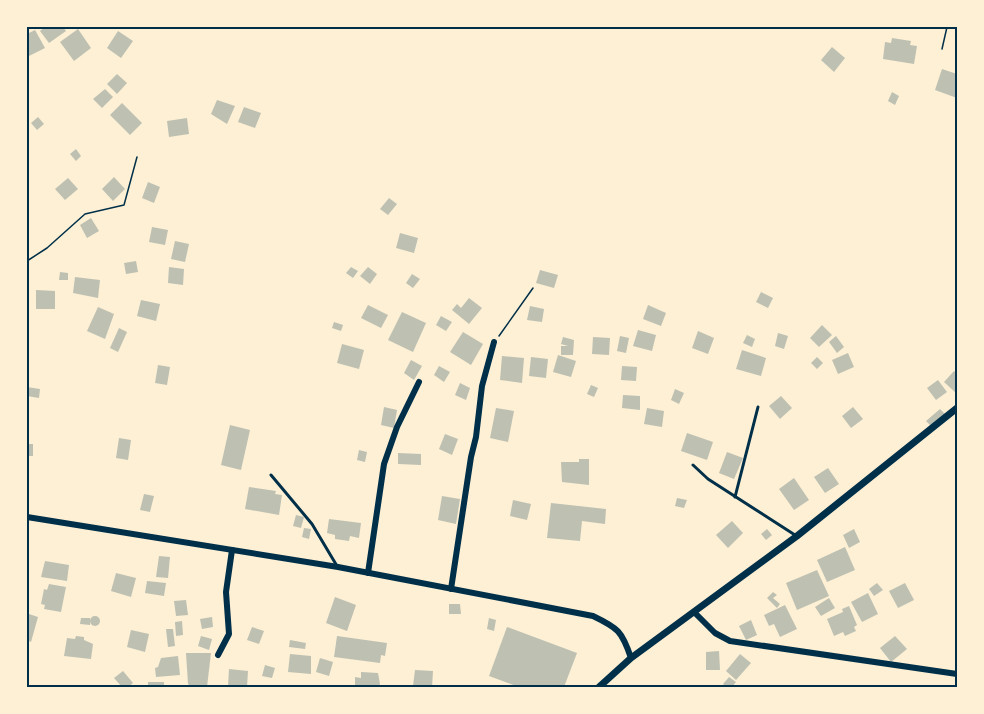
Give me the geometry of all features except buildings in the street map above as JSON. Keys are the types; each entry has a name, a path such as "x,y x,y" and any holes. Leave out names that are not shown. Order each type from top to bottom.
{"street":[{"path":"451,589 482,386 494,342"},
{"path":"368,573 384,464 396,427 419,382"},
{"path":"599,687 631,658 797,536 957,408"},
{"path":"27,518 338,567 593,616 616,627 624,638 631,658"},
{"path":"218,655 228,634 226,592 232,550"},
{"path":"694,612 715,633 730,641 957,674"}],"lane":[{"path":"735,497 758,408"},
{"path":"693,465 735,497 797,536"},
{"path":"271,475 312,524 338,567"}],"path":[{"path":"942,49 947,27"},
{"path":"27,261 47,248 85,214 124,205 137,157"},
{"path":"494,342 533,288"}]}
